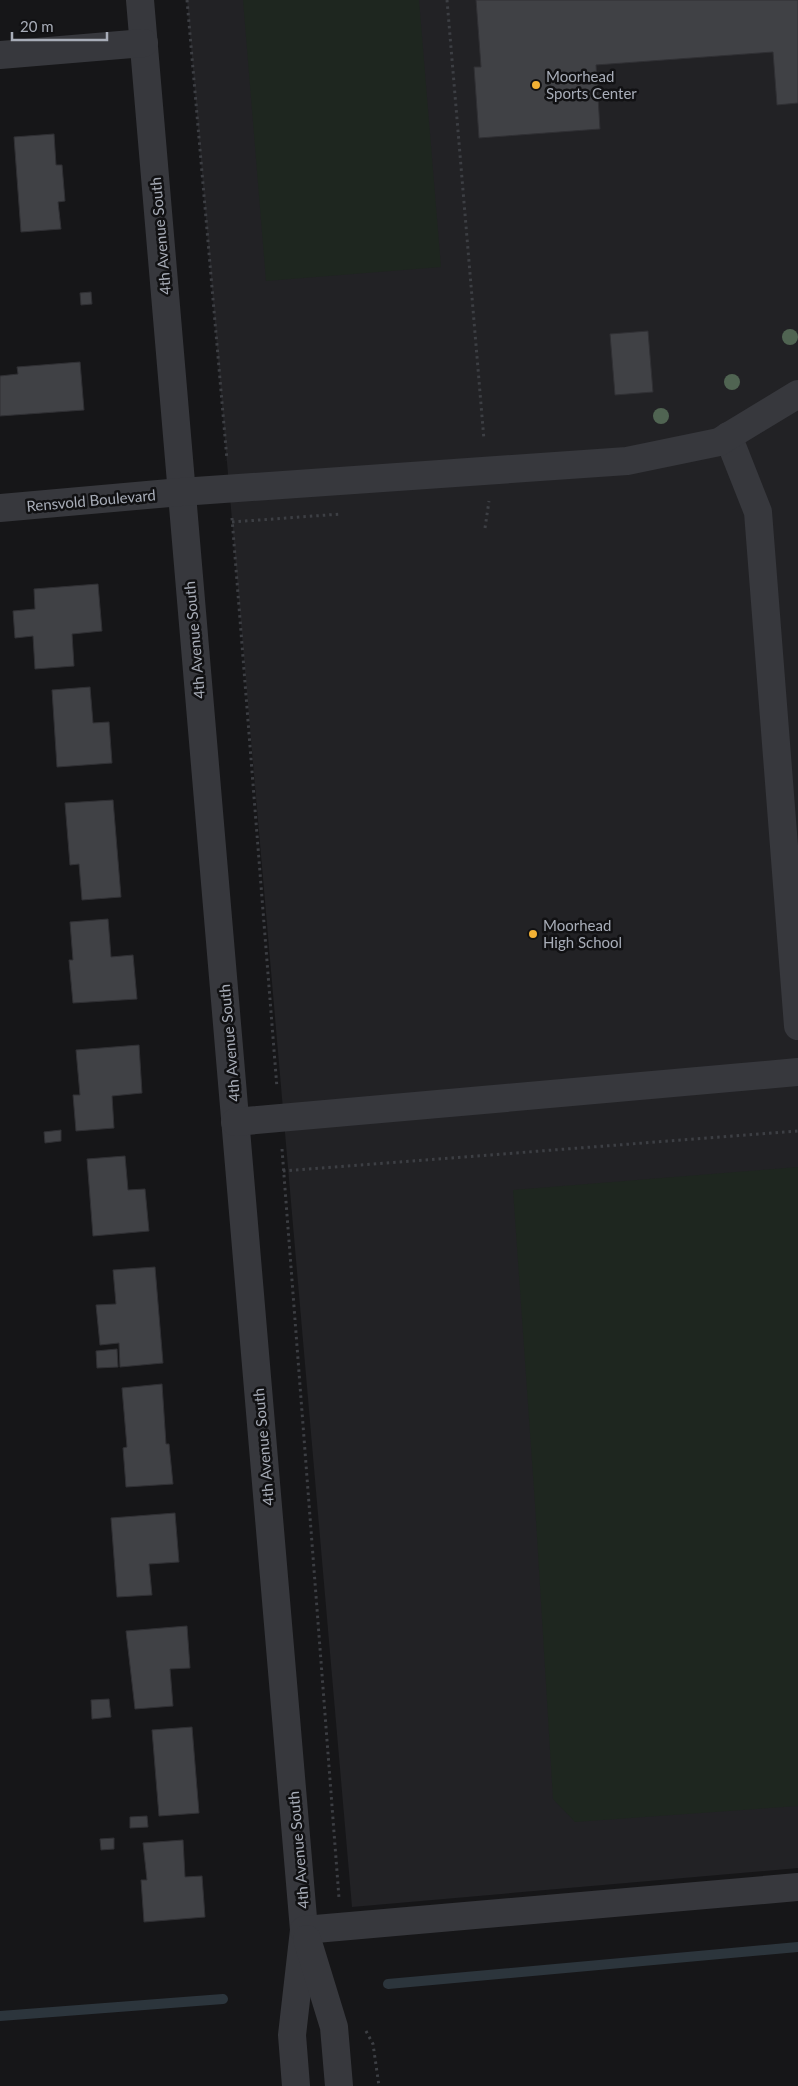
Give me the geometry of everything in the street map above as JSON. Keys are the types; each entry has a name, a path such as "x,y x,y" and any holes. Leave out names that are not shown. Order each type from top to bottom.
{"street":[{"name":"4th Avenue South","path":"140,0 304,1930 292,2036 296,2086"},
{"path":"0,55 144,43"},
{"name":"Rensvold Boulevard","path":"0,508 229,488 627,461 719,442 798,394"},
{"path":"728,436 758,512 798,1026"},
{"path":"235,1122 798,1072"},
{"path":"339,2086 334,2027 304,1930 798,1887"}],"path":[{"path":"187,0 229,488 279,1118 339,1884 339,1927"},
{"path":"447,0 489,503 485,528"},
{"path":"283,1171 798,1131"},
{"path":"365,2029 373,2044 378,2086"}],"shaded area":[{"name":"Moorhead High School","path":"187,0 798,0 798,1868 352,1907"},
{"path":"243,0 419,0 441,267 266,281"},
{"path":"798,1167 798,1806 575,1822 553,1799 513,1190"}],"building":[{"name":"Moorhead Sports Center","path":"476,0 798,0 798,103 777,105 773,52 596,65 600,129 479,138 474,67 481,67"},
{"path":"54,134 56,165 62,165 65,201 58,202 61,229 21,232 14,137"},
{"path":"91,292 92,304 81,305 80,293"},
{"path":"648,331 653,392 615,395 610,334"},
{"path":"80,362 84,410 0,416 0,376 18,374 17,367"},
{"path":"98,584 102,631 72,634 74,666 35,669 33,636 15,638 13,611 35,609 34,589"},
{"path":"90,687 93,723 109,722 112,763 57,767 52,690"},
{"path":"113,800 121,897 82,900 79,864 70,865 65,803"},
{"path":"108,919 111,957 133,955 137,999 73,1003 69,960 73,960 70,922"},
{"path":"139,1045 142,1093 112,1096 114,1128 76,1131 73,1095 80,1095 76,1050"},
{"path":"61,1130 61,1141 45,1143 44,1132"},
{"path":"125,1156 128,1190 145,1189 149,1231 93,1236 87,1159"},
{"path":"155,1267 163,1363 120,1367 119,1343 100,1345 96,1305 116,1304 113,1270"},
{"path":"117,1349 118,1367 97,1368 96,1351"},
{"path":"162,1384 166,1444 169,1444 173,1484 126,1487 123,1448 127,1447 122,1388"},
{"path":"175,1513 179,1562 149,1564 152,1595 117,1597 111,1518"},
{"path":"187,1626 190,1668 170,1669 173,1706 135,1709 126,1631"},
{"path":"109,1699 111,1717 92,1719 91,1700"},
{"path":"192,1727 199,1813 159,1816 152,1730"},
{"path":"147,1816 148,1827 130,1828 130,1817"},
{"path":"114,1838 114,1849 101,1850 100,1839"},
{"path":"183,1840 185,1877 202,1876 205,1917 144,1922 141,1880 147,1880 143,1843"}],"waterway":[{"path":"388,1984 798,1947"},
{"path":"0,2016 223,1999"}],"place":[{"name":"Moorhead Sports Center","path":"536,85"},
{"name":"Moorhead High School","path":"533,934"}]}
